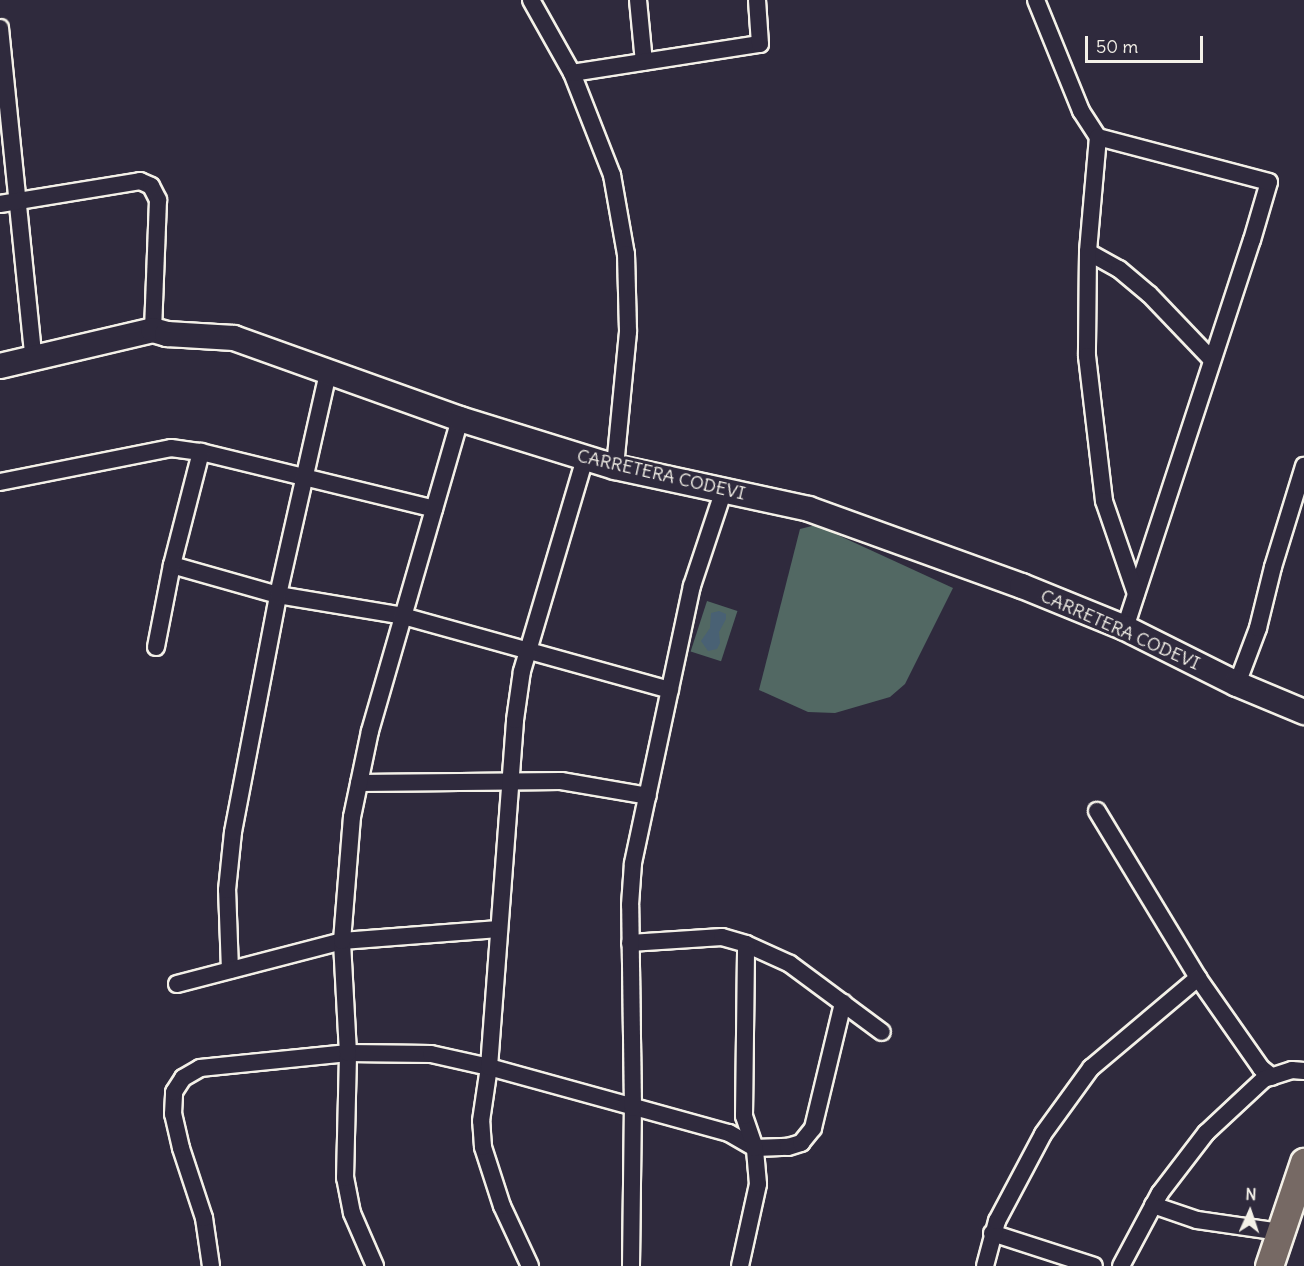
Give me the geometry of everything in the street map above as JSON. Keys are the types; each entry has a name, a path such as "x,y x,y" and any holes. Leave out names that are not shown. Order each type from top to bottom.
{"main road":[{"path":"1269,1266 1304,1162"}],"street":[{"path":"531,0 572,73 612,175 626,254 628,332 615,467"},
{"path":"638,0 644,62"},
{"path":"572,73 760,44 757,0"},
{"path":"1036,0 1081,111 1098,137 1088,252 1087,356 1104,501 1136,594"},
{"path":"0,28 34,360"},
{"path":"1098,137 1269,182 1125,628"},
{"path":"0,204 140,181 151,186 158,200 153,330"},
{"path":"1088,252 1119,269 1149,294 1212,360"},
{"name":"CARRETERA CODEVI","path":"0,366 34,360 153,330 167,334 234,338 328,374 460,419 615,467 809,509 1022,586 1125,628 1237,684 1304,712"},
{"path":"230,970 227,890 233,832 278,595 328,374"},
{"path":"375,1266 352,1213 345,1178 348,1053 342,941 352,817 370,731 460,419"},
{"path":"0,482 171,448 201,452 434,509"},
{"path":"156,647 172,565 201,452"},
{"path":"530,1266 502,1206 483,1147 481,1121 489,1067 515,720 522,671 585,458"},
{"path":"1237,684 1258,628 1273,567 1304,466"},
{"path":"631,1266 633,1108 630,943 633,863 692,585 724,490"},
{"path":"172,565 278,595 403,616 670,690"},
{"path":"359,783 561,782 648,796"},
{"path":"1097,811 1198,978 1261,1068 1272,1077"},
{"path":"177,984 342,941 499,929"},
{"path":"630,943 723,937 746,944 790,964 882,1032"},
{"path":"740,1266 758,1184 754,1148 744,1116 746,944"},
{"path":"985,1266 992,1233 1043,1134 1091,1068 1198,978"},
{"path":"226,1266 211,1261 204,1218 181,1148 173,1114 174,1092 183,1078 200,1068 348,1053 431,1054 489,1067 729,1133 754,1148 788,1147 801,1143 813,1128 843,1003"},
{"path":"1121,1266 1160,1193 1206,1133 1264,1080 1292,1070 1304,1071"},
{"path":"1153,1205 1197,1220 1280,1233"},
{"path":"992,1233 1094,1266"}],"green space":[{"path":"816,525 953,588 905,684 890,697 835,713 808,712 759,690 800,529"},
{"path":"707,601 737,611 721,661 691,651"}],"water":[{"path":"719,611 726,614 726,619 719,632 720,643 717,649 708,651 701,641 710,628 711,613"}]}
